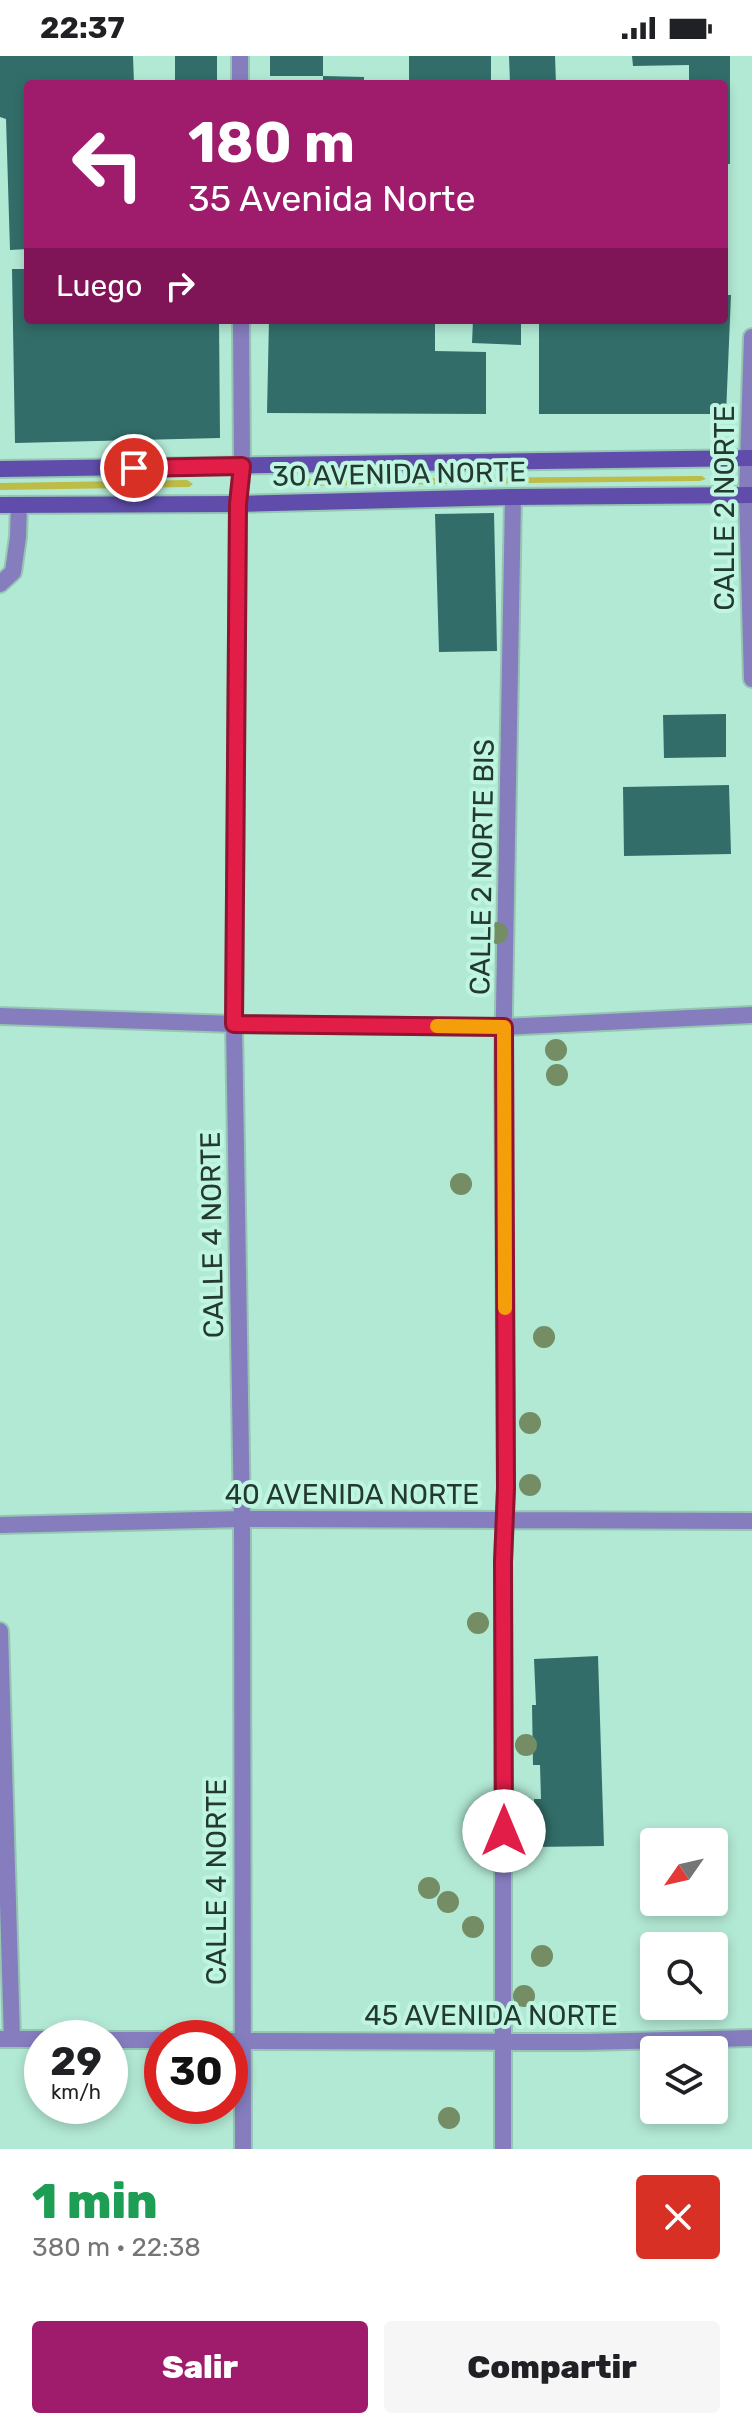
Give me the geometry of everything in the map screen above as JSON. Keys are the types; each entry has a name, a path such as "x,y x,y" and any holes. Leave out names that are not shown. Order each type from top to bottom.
{"street":[{"path":"240,56 240,80"},
{"name":"CALLE 4 NORTE","path":"236,2020 242,1519 234,1024 241,324"},
{"name":"CALLE 2 NORTE","path":"752,337 752,679"},
{"name":"30 AVENIDA NORTE","path":"0,469 751,458"},
{"name":"30 AVENIDA NORTE","path":"0,505 750,495"},
{"name":"CALLE 2 NORTE BIS","path":"503,2149 506,1488 504,1027 513,497"},
{"path":"0,584 13,572 19,505"},
{"path":"0,1016 234,1024 504,1027 752,1015"},
{"name":"40 AVENIDA NORTE","path":"0,1525 242,1519 752,1521"},
{"path":"0,1631 6,2039"},
{"name":"45 AVENIDA NORTE","path":"248,2041 504,2042 752,2038"},
{"name":"CALLE 4 NORTE","path":"241,2124 243,2149"}],"shaded area":[{"path":"702,476 706,479 286,486 280,483 285,479"},
{"path":"187,480 193,484 189,487 0,490 0,483"}],"building":[{"path":"0,56 133,56 134,80 24,80 24,249 10,250 6,119 0,117"},
{"path":"175,56 217,56 217,80 175,80"},
{"path":"270,56 323,56 323,76 270,76"},
{"path":"409,56 491,56 491,80 409,80"},
{"path":"509,56 555,56 556,80 510,80"},
{"path":"632,56 730,56 730,164 728,80 689,80 689,65 633,66"},
{"path":"323,76 364,77 364,80 323,80"},
{"path":"12,269 24,269 24,324 219,324 220,438 15,443"},
{"path":"728,295 731,295 726,414 539,414 539,324 728,324"},
{"path":"269,324 435,324 435,351 486,352 486,414 267,413"},
{"path":"473,324 521,324 521,345 472,343"},
{"path":"494,513 497,651 439,652 435,514"},
{"path":"726,714 726,757 664,758 663,715"},
{"path":"729,785 731,854 624,856 623,787"},
{"path":"598,1656 604,1846 535,1847 534,1799 541,1799 540,1765 533,1765 532,1705 536,1705 534,1659"}],"slow traffic":[{"path":"437,1026 504,1027 505,1308"}],"route":[{"path":"134,468 242,466 238,504 234,1024 504,1027 504,1831"}]}
